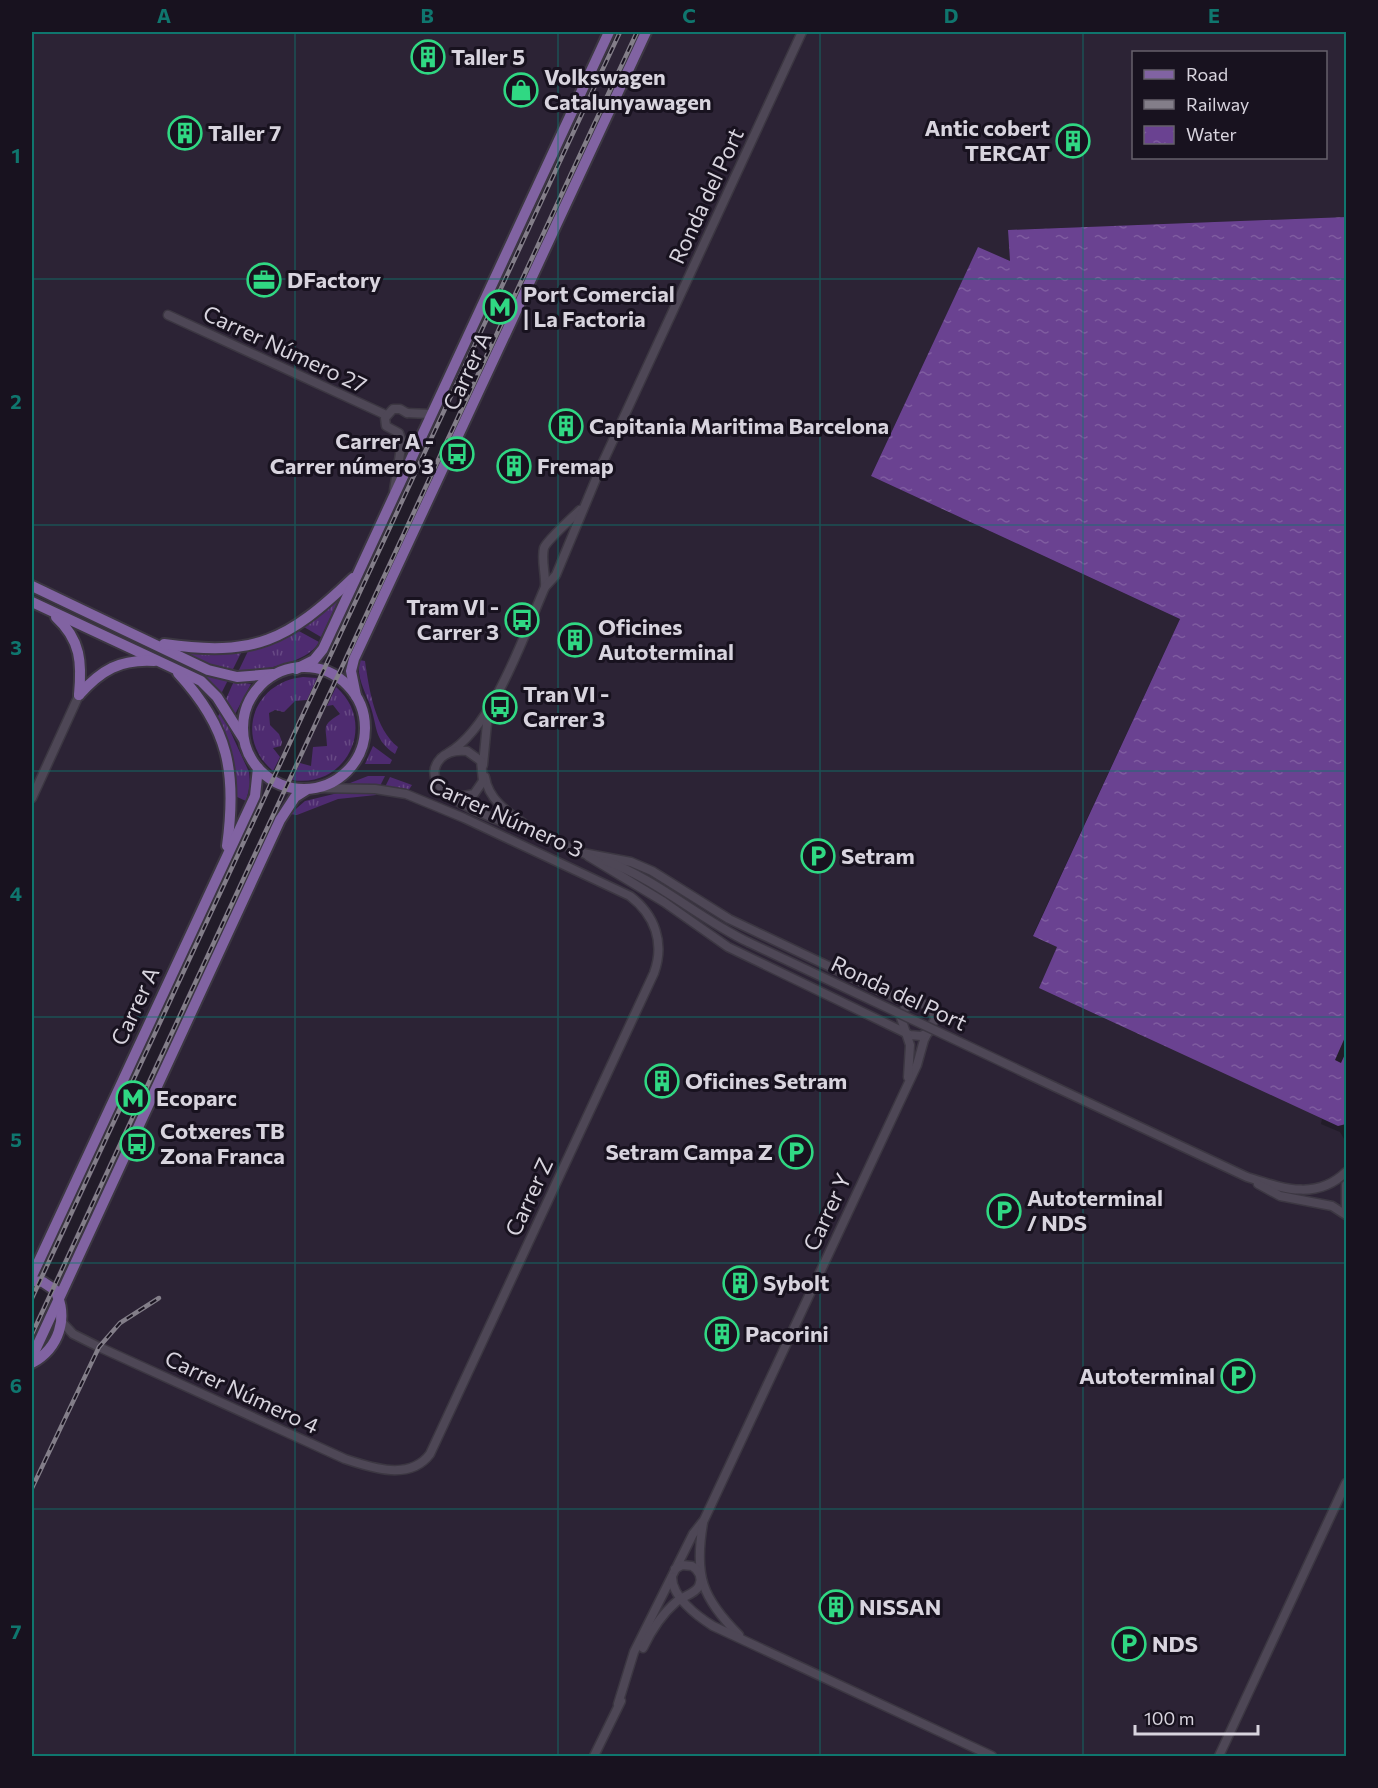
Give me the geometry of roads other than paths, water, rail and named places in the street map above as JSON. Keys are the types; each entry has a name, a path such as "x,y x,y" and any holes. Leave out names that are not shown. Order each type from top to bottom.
{"main road":[{"name":"Carrer A","path":"296,669 314,660 323,649 609,32"},
{"name":"Carrer A","path":"356,696 351,671 354,659 646,32"},
{"path":"154,643 214,650 249,646 268,641 300,624 358,574"},
{"path":"32,586 222,674 245,677 296,669 313,669 329,673 343,681 356,696 362,709 366,731 360,755 342,777 295,797 280,820 32,1357"},
{"path":"32,602 174,668 209,688 225,708 258,768 279,784 310,789"},
{"path":"47,609 66,626 76,642 81,659 79,695"},
{"path":"79,695 96,676 111,666 131,661 159,662"},
{"path":"174,668 197,693 212,715 227,752 232,795 226,858"},
{"path":"246,743 244,717 250,700 259,686 279,673"},
{"name":"Carrer A","path":"32,1276 257,789 258,768"},
{"path":"32,1281 49,1285 58,1298 62,1322 54,1343 32,1363"}],"street":[{"name":"Ronda del Port","path":"489,709 545,587 555,575 572,541 582,507 802,32"},
{"name":"Carrer Número 27","path":"168,315 387,415"},
{"path":"394,496 402,442 399,433 386,426 387,415 397,408 407,413 430,414"},
{"name":"Ronda del Port","path":"545,587 544,549 547,542 560,533 582,507"},
{"path":"32,798 79,695"},
{"path":"489,709 462,744 438,763 435,776 442,791 453,798 512,827 540,835"},
{"path":"453,798 474,794 482,785 483,746 489,709"},
{"path":"448,753 467,751 477,757 484,771"},
{"name":"Carrer Número 3","path":"484,771 489,790 500,805 540,835"},
{"name":"Carrer Número 3","path":"310,789 390,790 456,814 630,896 646,910 657,935"},
{"name":"Ronda del Port","path":"540,835 652,882 712,924 748,942 1247,1177"},
{"path":"583,853 640,865 729,919 898,999 926,1004 933,1011 934,1024 929,1032 917,1036 728,947 664,902 583,853"},
{"name":"Carrer Z","path":"416,1467 430,1454 654,973 658,956 657,935"},
{"path":"907,1083 911,1055 902,1013 908,1005 917,1002"},
{"name":"Carrer Y","path":"704,1520 917,1065 924,1040 929,1032"},
{"path":"1247,1177 1285,1189 1302,1191 1327,1186 1347,1172"},
{"path":"1247,1177 1280,1196 1332,1206 1347,1215"},
{"path":"1347,1185 1347,1208"},
{"name":"Carrer Número 4","path":"62,1322 73,1334 91,1343 337,1455 381,1468 400,1470 416,1467"},
{"path":"1220,1756 1347,1483"},
{"path":"594,1756 618,1704 631,1659 673,1572 693,1534 704,1520"},
{"path":"618,1704 627,1691 642,1650 654,1626 682,1598 698,1587 701,1577 699,1552 704,1520"},
{"path":"673,1572 682,1565 692,1566 701,1577 715,1610 745,1641"},
{"path":"673,1572 674,1588 707,1622 992,1756"},
{"path":"674,1588 679,1593 691,1593"}],"water":[{"path":"1346,217 1346,1035 1335,1060 1341,1063 1346,1052 1346,1124 1338,1126 1039,988 1057,947 1033,936 1180,619 871,476 978,247 1010,261 1008,230"}],"railway":[{"path":"32,1298 620,32"},
{"path":"32,1334 637,32"},
{"path":"32,1488 99,1347 120,1323 159,1298"}],"place":[{"name":"Taller 5","path":"428,57"},
{"name":"Volkswagen Catalunyawagen","path":"521,90"},
{"name":"Taller 7","path":"185,133"},
{"name":"Antic cobert TERCAT","path":"1073,141"},
{"name":"DFactory","path":"264,280"},
{"name":"Port Comercial | La Factoria","path":"500,307"},
{"name":"Capitania Maritima Barcelona","path":"566,426"},
{"name":"Carrer A - Carrer número 3","path":"457,454"},
{"name":"Fremap","path":"514,466"},
{"name":"Tram VI - Carrer 3","path":"522,620"},
{"name":"Oficines Autoterminal","path":"575,640"},
{"name":"Tran VI - Carrer 3","path":"500,707"},
{"name":"Setram","path":"818,856"},
{"name":"Oficines Setram","path":"662,1081"},
{"name":"Ecoparc","path":"133,1098"},
{"name":"Cotxeres TB Zona Franca","path":"137,1144"},
{"name":"Setram Campa Z","path":"796,1152"},
{"name":"Autoterminal / NDS","path":"1004,1211"},
{"name":"Sybolt","path":"740,1283"},
{"name":"Pacorini","path":"722,1334"},
{"name":"Autoterminal","path":"1238,1376"},
{"name":"NISSAN","path":"836,1607"},
{"name":"NDS","path":"1129,1644"}]}
